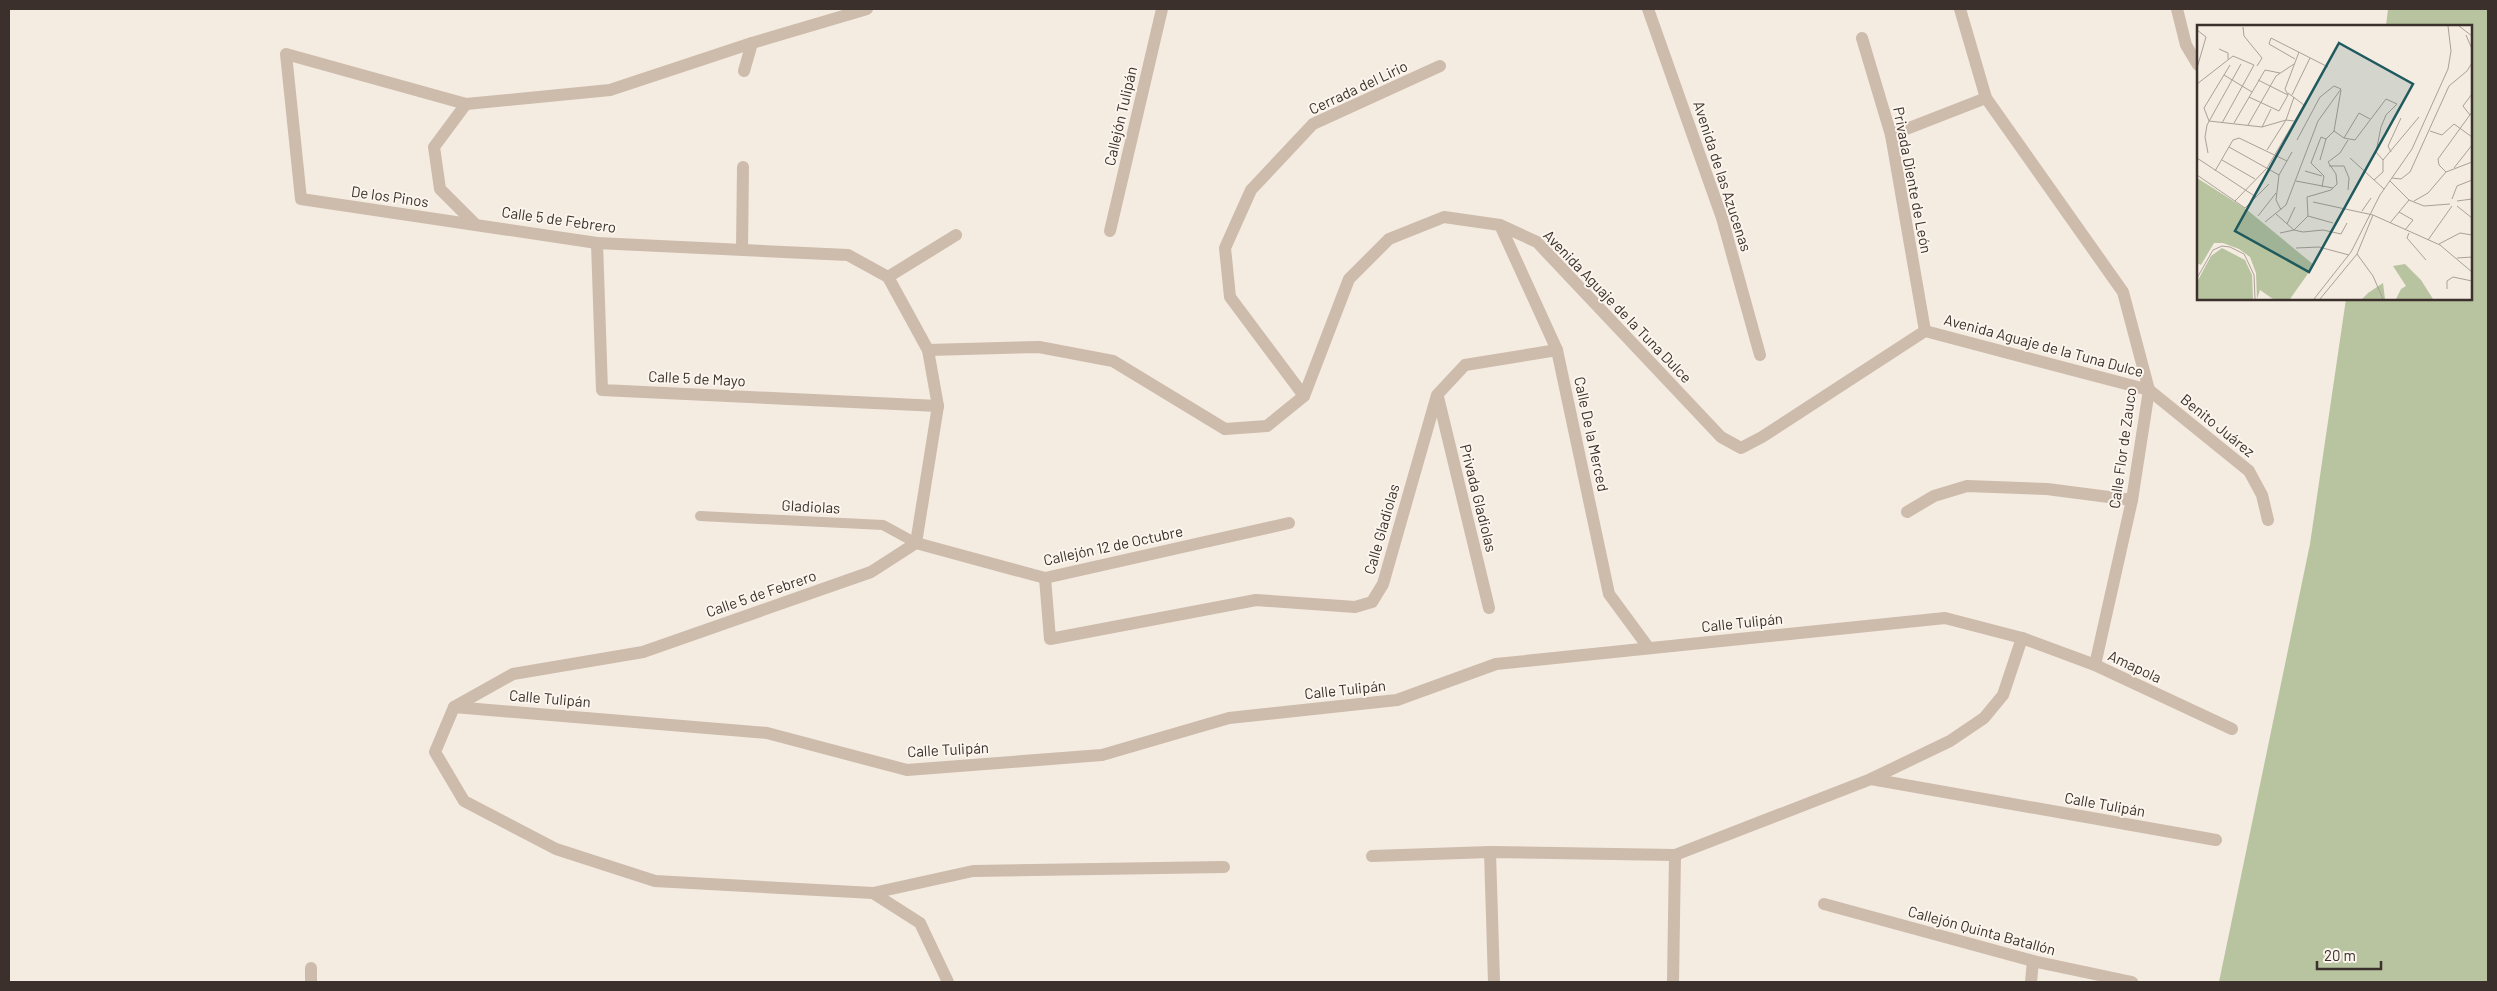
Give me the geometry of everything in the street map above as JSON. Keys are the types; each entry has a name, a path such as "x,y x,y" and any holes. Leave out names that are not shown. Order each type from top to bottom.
{"street":[{"path":"475,224 440,189 434,147 466,104 610,90 752,43 867,9"},
{"name":"Callejón Tulipán","path":"1110,231 1162,9"},
{"name":"Avenida de las Azucenas","path":"1648,9 1722,218 1760,355"},
{"name":"Calle Flor de Zauco","path":"1960,9 1986,98 2123,292 2149,390 2132,500 2095,665"},
{"path":"2177,9 2186,45 2197,63"},
{"name":"Privada Diente de León","path":"1862,38 1891,135 1925,331"},
{"path":"744,70 752,43"},
{"name":"De los Pinos","path":"466,104 286,54 301,199 475,224"},
{"name":"Cerrada del Lirio","path":"1304,396 1230,297 1225,248 1251,190 1313,124 1440,66"},
{"path":"1891,135 1986,98"},
{"path":"742,249 743,167"},
{"name":"Avenida Aguaje de la Tuna Dulce","path":"928,350 1039,348 1113,361 1225,429 1267,426 1304,396 1349,279 1389,240 1444,217 1500,225 1537,242 1721,437 1741,448 1762,437 1925,331 2149,390"},
{"name":"Calle 5 de Febrero","path":"475,224 597,243 848,255 888,277"},
{"name":"Calle De la Merced","path":"1500,225 1557,350 1609,594 1648,647"},
{"path":"916,543 938,406 928,350 888,277 956,235"},
{"name":"Calle 5 de Mayo","path":"597,243 602,390 938,406"},
{"name":"Calle Gladiolas","path":"1045,578 1050,639 1256,600 1355,607 1372,602 1383,584 1437,395 1465,365 1557,350"},
{"name":"Benito Juárez","path":"2149,390 2249,471 2262,495 2268,520"},
{"name":"Privada Gladiolas","path":"1437,395 1489,608"},
{"path":"1907,512 1934,496 1967,486 2046,489 2132,500"},
{"name":"Callejón 12 de Octubre","path":"916,543 1045,578 1288,523"},
{"name":"Calle 5 de Febrero","path":"454,707 513,674 643,652 871,572 916,543"},
{"name":"Calle Tulipán","path":"454,707 767,733 907,770 1102,755 1229,718 1397,700 1496,664 1945,618 2022,638"},
{"path":"1372,856 1490,852 1675,855 1871,779 1950,741 1984,718 2003,695 2022,638"},
{"name":"Amapola","path":"2022,638 2095,665 2232,729"},
{"path":"454,707 435,752 464,801 556,849 654,881 873,893 973,871 1224,866"},
{"name":"Calle Tulipán","path":"1871,779 2216,840"},
{"path":"1490,852 1494,982"},
{"path":"1673,982 1675,855"},
{"path":"873,893 920,923 948,982"},
{"name":"Callejón Quinta Batallón","path":"1824,904 2033,961 2132,982"},
{"path":"2031,982 2033,961"},
{"path":"310,968 311,982"}],"lane":[{"name":"Gladiolas","path":"700,516 883,525 916,543"}],"green space":[{"path":"2388,9 2488,9 2488,982 2219,982 2310,544 2346,300 2472,300 2472,25 2386,25"}]}
